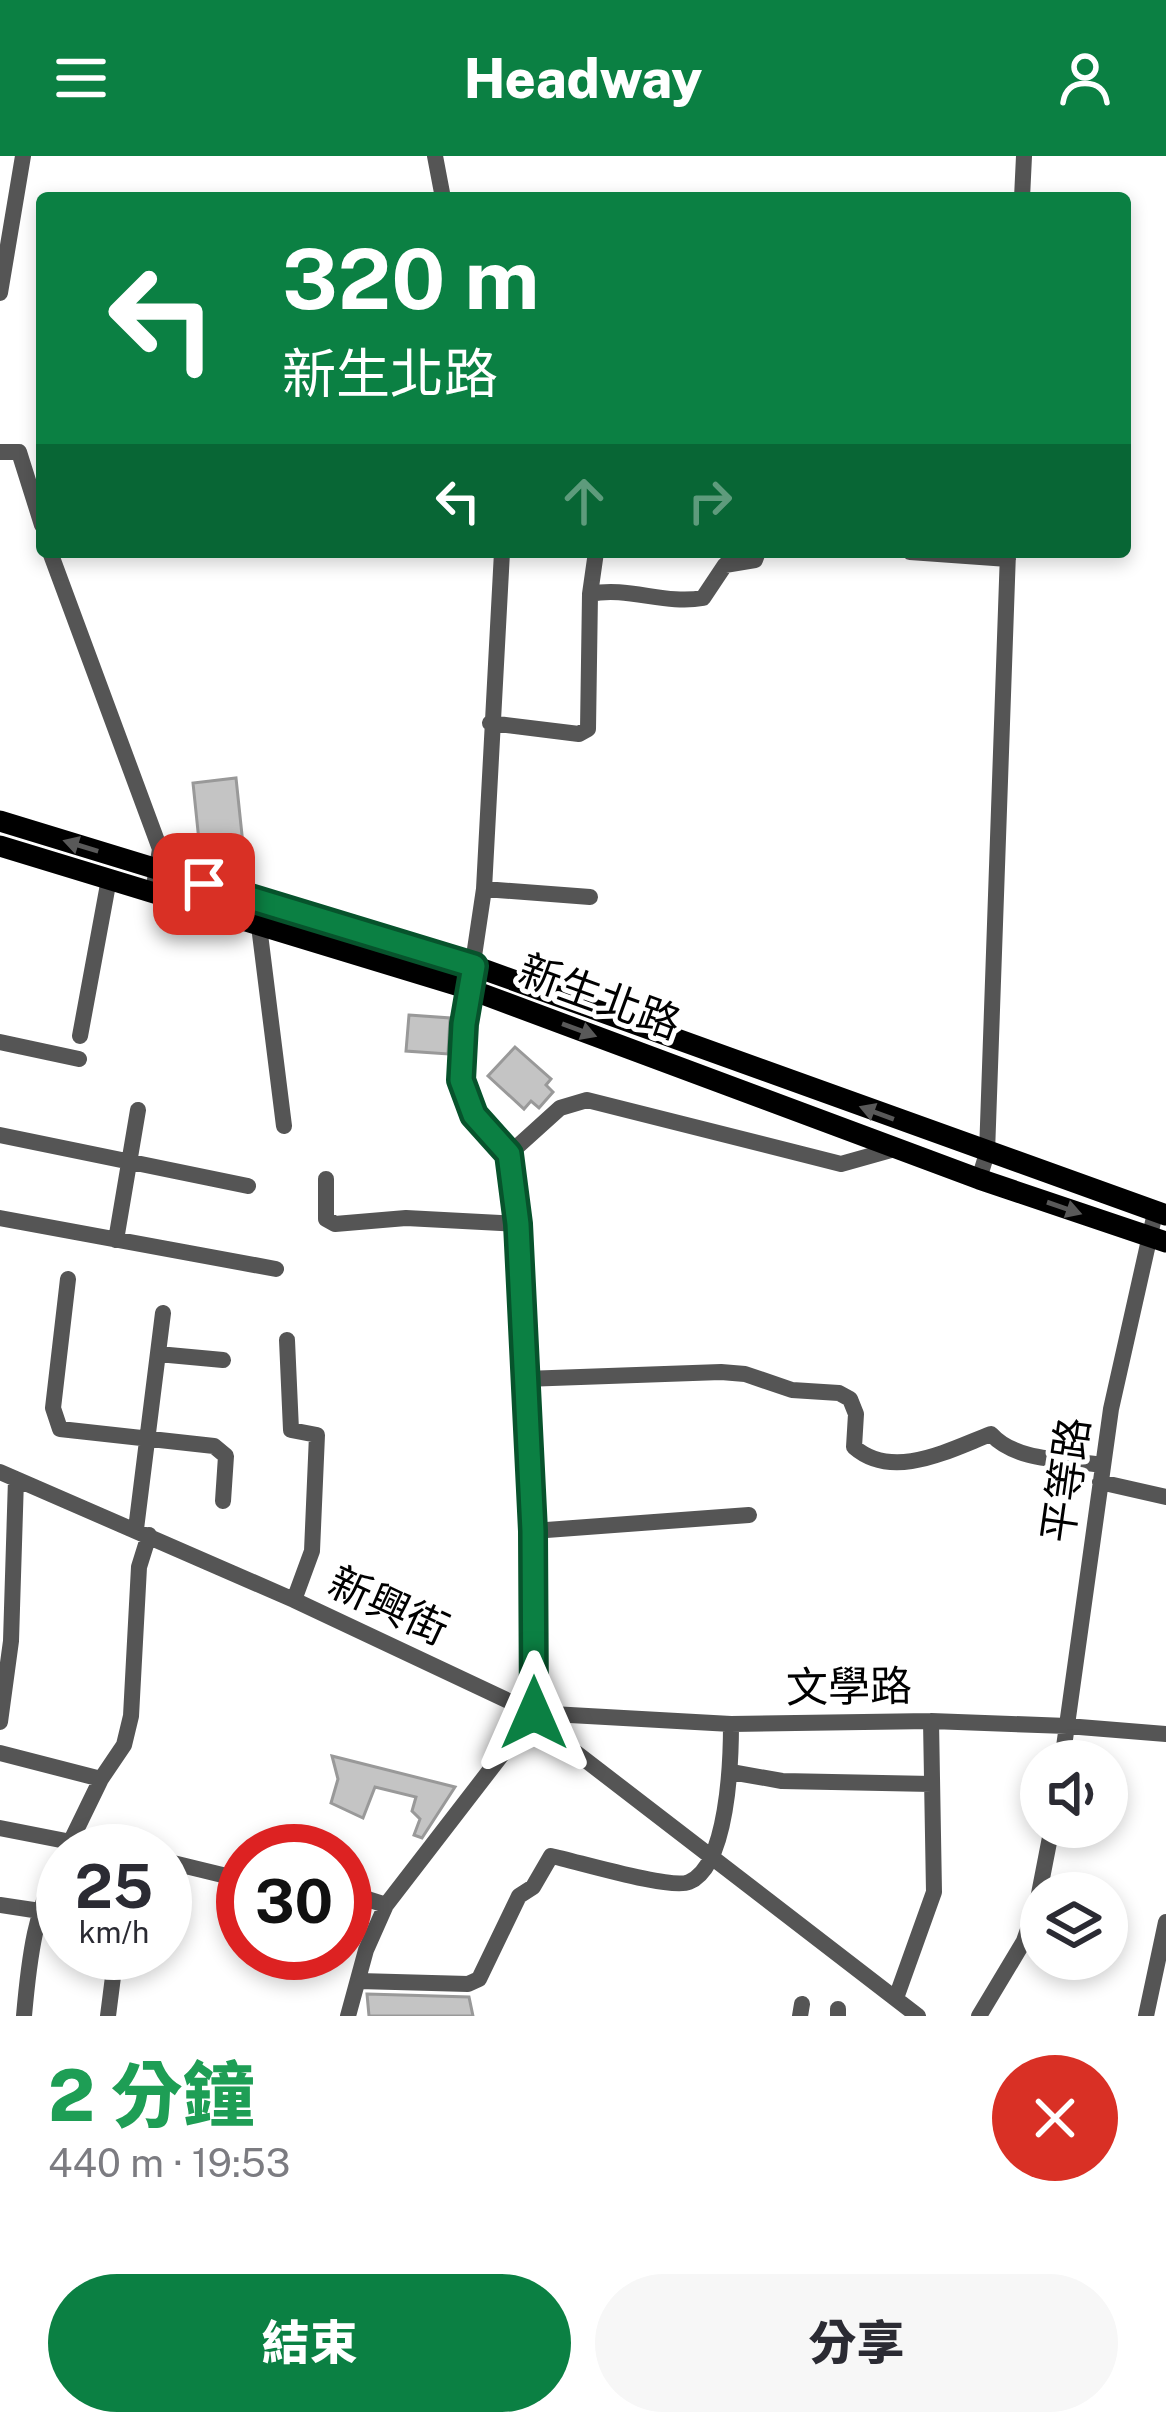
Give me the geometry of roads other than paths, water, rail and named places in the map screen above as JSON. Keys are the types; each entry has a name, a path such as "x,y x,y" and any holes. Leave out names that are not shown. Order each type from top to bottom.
{"main road":[{"name":"新生北路","path":"0,821 259,926 472,978 898,1148 1160,1244"},
{"name":"新生北路","path":"0,846 109,879 156,881 472,978 1161,1214"}],"street":[{"path":"0,293 23,156"},
{"path":"435,156 442,192"},
{"path":"1022,192 1024,156"},
{"path":"0,452 19,452 36,506"},
{"path":"52,558 150,815 160,849 156,881"},
{"path":"348,2016 366,1950 386,1905 534,1713 533,1531 518,1224 509,1154 474,1115 461,1080 484,889 502,558"},
{"path":"490,723 579,734 588,729 590,594 595,558"},
{"path":"590,594 604,591 681,602 703,598 725,566 756,558"},
{"path":"980,1178 987,1153 1008,558"},
{"path":"80,1036 109,879"},
{"path":"484,889 590,897"},
{"path":"259,926 284,1126"},
{"path":"0,1042 79,1059"},
{"path":"509,1154 560,1108 587,1100 841,1164 898,1148"},
{"path":"116,1240 138,1110"},
{"path":"0,1135 248,1186"},
{"path":"326,1179 326,1219 335,1224 406,1218 518,1224"},
{"name":"平等路","path":"1065,1740 1101,1473 1160,1244 1161,1214"},
{"path":"0,1218 276,1269"},
{"path":"68,1279 53,1408 60,1429 214,1446 226,1456 224,1501"},
{"path":"79,1824 124,1745 131,1716 146,1440 163,1312"},
{"path":"287,1340 291,1430 317,1435 312,1551 294,1600"},
{"path":"158,1354 223,1360"},
{"path":"524,1378 676,1371 745,1374 791,1390 839,1393 850,1399 856,1414 854,1447 867,1458 882,1462 939,1455 991,1434 1001,1445 1021,1454 1101,1473 1166,1497"},
{"path":"0,1722 11,1641 8,1475"},
{"name":"新興街","path":"8,1475 294,1600 534,1713 540,1725 918,2016"},
{"path":"533,1531 749,1516"},
{"name":"文學路","path":"534,1713 731,1724 931,1721 1166,1735"},
{"path":"896,1999 934,1892 931,1721"},
{"path":"359,1981 468,1984 479,1979 519,1896 533,1887 551,1856 683,1884 694,1880 713,1857 731,1772 731,1724"},
{"path":"0,1753 101,1779"},
{"path":"731,1772 782,1781 932,1784"},
{"path":"0,1828 36,1840"},
{"path":"979,2016 1024,1941 1048,1848"},
{"path":"372,1901 386,1905"},
{"path":"0,1905 36,1910"},
{"path":"1146,2016 1166,1922"},
{"path":"24,2016 36,1924"},
{"path":"108,2016 113,1980"}]}
